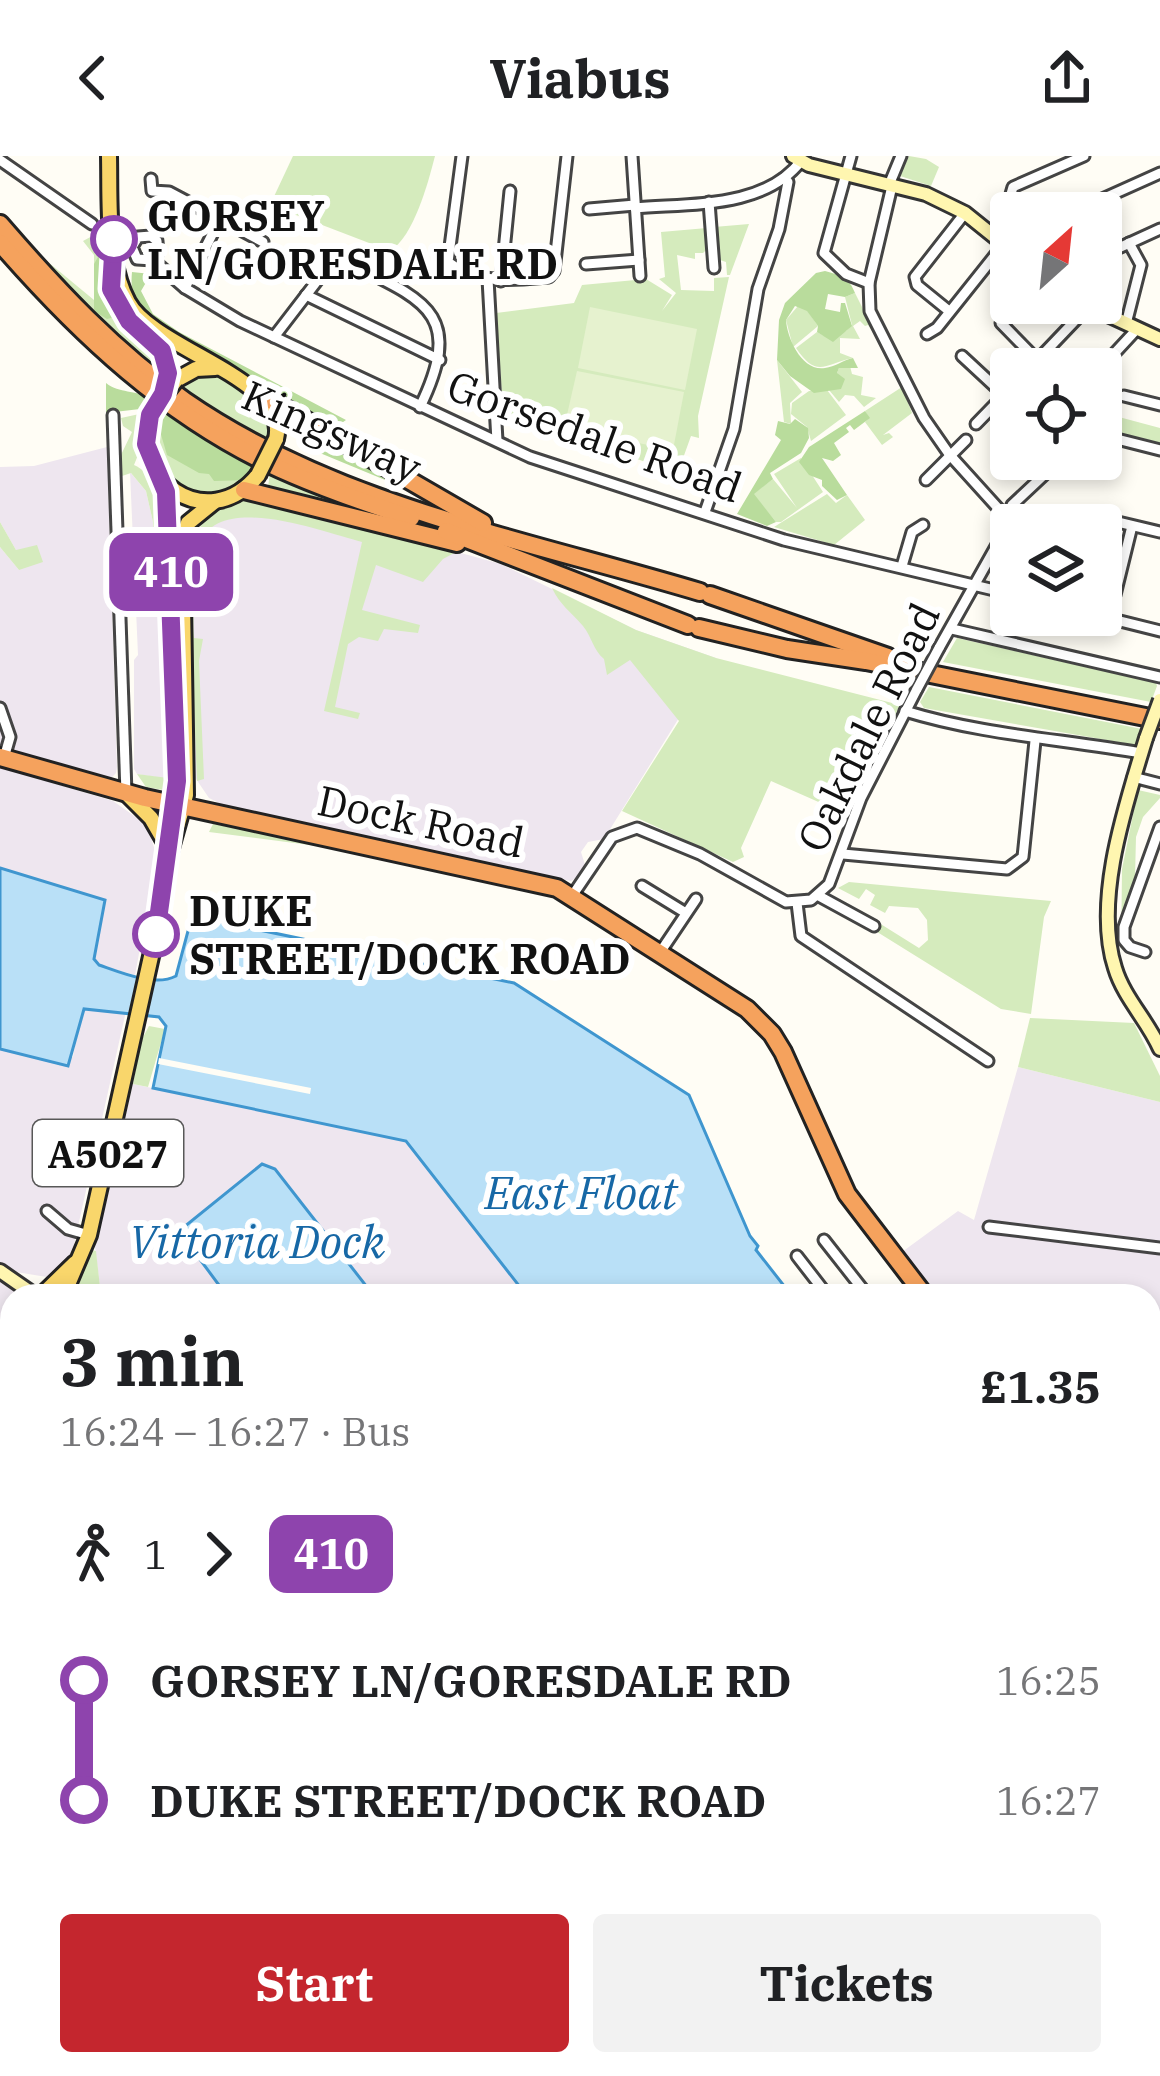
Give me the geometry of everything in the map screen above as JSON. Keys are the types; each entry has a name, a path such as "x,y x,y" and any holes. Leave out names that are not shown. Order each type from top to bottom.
{"highway":[{"name":"Kingsway","path":"0,224 108,340 206,413 305,466 453,521 627,604 694,627 787,649 1160,720"},
{"name":"Kingsway","path":"0,243 101,351 195,421 317,485 518,550 705,594 888,657 1160,710"},
{"path":"260,394 518,550"},
{"path":"244,490 518,550"},
{"name":"Dock Road","path":"2,758 135,796 526,879 572,896 747,1010 772,1034 847,1194 909,1284"}],"main road":[{"path":"109,156 114,245 111,289 129,321 162,351 172,377"},
{"path":"798,158 844,176 926,194 965,213 990,233"},
{"path":"114,245 122,287 136,314 260,394 278,421 276,439 258,475 244,490 214,502 190,499 164,482 152,465 146,444 154,408 172,377 196,369 219,369"},
{"path":"1122,322 1160,339"},
{"name":"A5027","path":"164,482 182,782"},
{"name":"A5027","path":"58,1284 89,1234 178,833 182,538 188,524 214,502"},
{"path":"1160,700 1118,835 1109,940 1120,983 1160,1049"},
{"path":"135,796 165,793 182,782 211,813 190,821 178,833"},
{"path":"135,796 170,855"},
{"name":"A5027","path":"170,855 168,830 179,806"},
{"path":"0,1271 27,1284"}],"street":[{"path":"462,156 448,262 502,281 549,277 554,272 567,156"},
{"path":"632,156 640,276"},
{"path":"851,156 824,254 846,274 868,283"},
{"path":"901,156 868,283 870,311 922,415 994,504"},
{"path":"1012,192 1013,187 1059,161 1084,156"},
{"path":"589,209 750,195 784,178 798,158"},
{"path":"0,160 90,219"},
{"path":"1118,192 1160,173"},
{"path":"705,512 741,399 758,289 779,229 788,182 784,178"},
{"path":"152,190 169,192 262,242"},
{"path":"502,281 510,191"},
{"path":"709,202 714,268"},
{"path":"949,311 917,285 915,277 965,213"},
{"path":"185,288 220,219"},
{"path":"1122,246 1160,230"},
{"path":"1115,348 1131,326 1141,265 1129,243"},
{"name":"Gorsedale Road","path":"153,260 185,288 274,337 563,468 784,540 990,589"},
{"path":"274,337 335,260 413,294 428,310 439,336 440,360 420,407"},
{"path":"586,264 639,260"},
{"path":"927,334 990,261"},
{"path":"488,279 497,441"},
{"path":"307,295 440,360"},
{"path":"1002,324 1021,348"},
{"path":"1047,348 1068,324"},
{"path":"962,356 990,377"},
{"path":"1124,397 1160,405"},
{"path":"976,424 990,410"},
{"path":"113,415 135,796"},
{"path":"926,480 966,440"},
{"path":"1122,440 1160,449"},
{"name":"Oakdale Road","path":"1013,504 1039,480"},
{"path":"1122,523 1160,532"},
{"path":"902,566 912,532 923,525"},
{"path":"1122,567 1132,526"},
{"name":"Oakdale Road","path":"572,896 613,837 637,828 700,854 775,896 797,903 819,896 843,854 861,798 990,557"},
{"path":"1122,622 1160,631"},
{"path":"952,628 1160,677"},
{"path":"0,709 10,736 2,758"},
{"path":"905,711 1035,741 1142,753"},
{"path":"843,854 1007,869 1016,865 1023,857 1035,741"},
{"path":"1133,777 1160,784"},
{"path":"1145,952 1124,940 1124,927 1160,826"},
{"path":"642,886 686,914"},
{"path":"819,896 874,926"},
{"path":"658,954 696,899"},
{"path":"797,903 801,936 988,1061"},
{"path":"47,1210 68,1229 89,1234"},
{"path":"989,1227 1160,1248"},
{"path":"824,1240 859,1284"},
{"path":"797,1256 819,1284"}],"shaded area":[{"path":"107,447 117,767 109,780 16,754 13,746 0,744 0,547 19,570 16,550 0,522 0,467 34,466"},
{"path":"130,472 146,491 153,522 168,779 137,774 134,769 134,660 138,655"},
{"path":"253,496 501,564 636,630 716,658 604,839 588,842 581,852 585,865 576,878 571,881 417,850 231,809 209,798 194,776 188,581 193,535"},
{"path":"0,767 113,801 147,825 157,857 135,975 93,959 105,900 0,868"},
{"path":"84,1009 126,1011 73,1249 64,1266 47,1277 16,1272 0,1263 0,1049 41,1060 73,1057 80,1015"},
{"path":"1018,1067 1160,1102 1160,1284 927,1284 902,1252 958,1211 974,1220"},
{"path":"133,1084 406,1141 518,1284 365,1284 275,1169 262,1164 180,1231 218,1284 100,1284 95,1247"}],"green space":[{"path":"293,156 435,156 413,221 390,251 270,205"},
{"path":"909,156 939,167 931,186 900,176"},
{"path":"749,224 727,275 726,262 717,259 714,227"},
{"path":"707,228 709,247 703,253 695,253 695,259 677,255 681,290 714,291 714,278 729,277 698,416 699,438 691,436 682,461 689,464 685,476 524,419 504,422 496,313 574,303 582,285 646,279 672,295 662,311 676,293 659,279 665,277 661,232"},
{"path":"94,235 103,252 113,312 151,352 162,372 81,306 42,257 94,300 94,255 83,241"},
{"path":"98,257 104,259 115,317 107,319 94,311"},
{"path":"825,271 853,288 855,293 845,297 828,294 825,309 840,312 845,303 852,326 833,342 817,332 807,311 795,306 786,320 789,336 809,365 825,368 853,358 858,368 839,368 837,373 845,379 841,389 814,393 777,360 779,320 785,303 816,273"},
{"path":"132,272 151,274 141,291 153,314 179,332 346,420 336,427 163,329 135,298"},
{"path":"855,293 878,339 860,321 853,326 860,339 840,338 840,353 853,358 822,367 810,363 796,348 817,332 824,336 846,331 852,325 845,297"},
{"path":"798,306 818,326 793,347 786,320"},
{"path":"590,307 697,329 685,390 578,368"},
{"path":"777,360 802,392 790,403 791,424 784,422"},
{"path":"850,366 852,374 863,377 861,395 876,398 864,407 854,396 845,395 839,402 829,390 841,388 839,368"},
{"path":"577,371 684,392 673,450 564,428"},
{"path":"202,373 219,374 271,408 271,441 179,387"},
{"path":"106,383 150,399 140,409 106,413"},
{"path":"902,387 912,413 883,435 893,437 882,445 865,422 869,418 865,411"},
{"path":"827,390 846,415 811,441 807,427 791,414 792,403 809,391"},
{"path":"164,409 215,444 259,466 249,480 214,481 209,474 167,455 157,421"},
{"path":"865,411 870,418 854,430 850,425 849,432 834,443 841,455 833,461 822,458 847,495 837,500 799,462 809,447"},
{"path":"144,413 134,465 154,484 162,511 172,781 163,790 146,787 137,774 168,778 153,522 146,491 131,473 122,476 119,459 132,432 121,418"},
{"path":"1122,418 1160,428 1160,445 1122,435"},
{"path":"795,419 808,428 809,438 801,453 770,473 773,479 754,494 776,522 767,526 737,514 781,440 775,435 778,421 790,424"},
{"path":"292,420 390,482 303,446"},
{"path":"157,421 259,466 231,492 198,496 173,480 165,467"},
{"path":"801,458 823,492 776,522 753,494 773,479 797,508 774,474"},
{"path":"270,473 382,519 268,487"},
{"path":"827,494 836,503 847,495 865,520 834,545 774,527"},
{"path":"253,496 458,551 443,559 423,582 376,565 362,610 420,625 418,633 384,629 378,641 359,637 348,644 335,707 360,713 358,719 324,711 362,542 273,520 227,520 210,529 199,549 194,617 194,638 203,639 199,661 204,779 197,781 188,557 203,523"},
{"path":"0,522 16,550 37,545 43,562 19,570 0,547"},
{"path":"552,588 636,630 716,658 900,705 848,815 771,781 741,848 744,857 733,862 622,811 679,721 630,660 607,675 604,659 586,630"},
{"path":"957,638 1157,686 1151,702 943,662"},
{"path":"929,687 1142,729 1135,745 924,708 920,702"},
{"path":"1138,790 1160,798 1143,817 1136,837 1135,877 1122,924 1121,956 1122,869"},
{"path":"213,824 386,855 209,832"},
{"path":"849,882 1051,901 1044,917 1031,1014 1001,1009 874,930 879,923 919,948 928,940 927,920 918,908 889,906 885,913 870,905 875,895 866,889 859,899 838,888"},
{"path":"1030,1018 1134,1023 1160,1076 1160,1102 1018,1067"},
{"path":"149,1026 165,1029 148,1087 133,1084 141,1041"},
{"path":"92,1250 96,1251 100,1284 77,1284"}],"water":[{"name":"East Float","path":"0,868 105,900 94,959 138,978 176,976 192,916 514,983 689,1095 756,1250 783,1284 518,1284 406,1141 153,1088 166,1026 159,1017 84,1009 68,1066 0,1049"},
{"name":"Vittoria Dock","path":"262,1164 275,1169 365,1284 218,1284 179,1231"}],"pier":[{"path":"159,1058 311,1088 310,1094 158,1064"}],"bus line":[{"name":"410","path":"114,239 111,289 129,321 162,351 168,373 146,432 148,454 166,492 177,781 156,934"}],"place":[{"name":"GORSEY LN/GORESDALE RD","path":"114,239"},
{"name":"DUKE STREET/DOCK ROAD","path":"156,934"}]}
